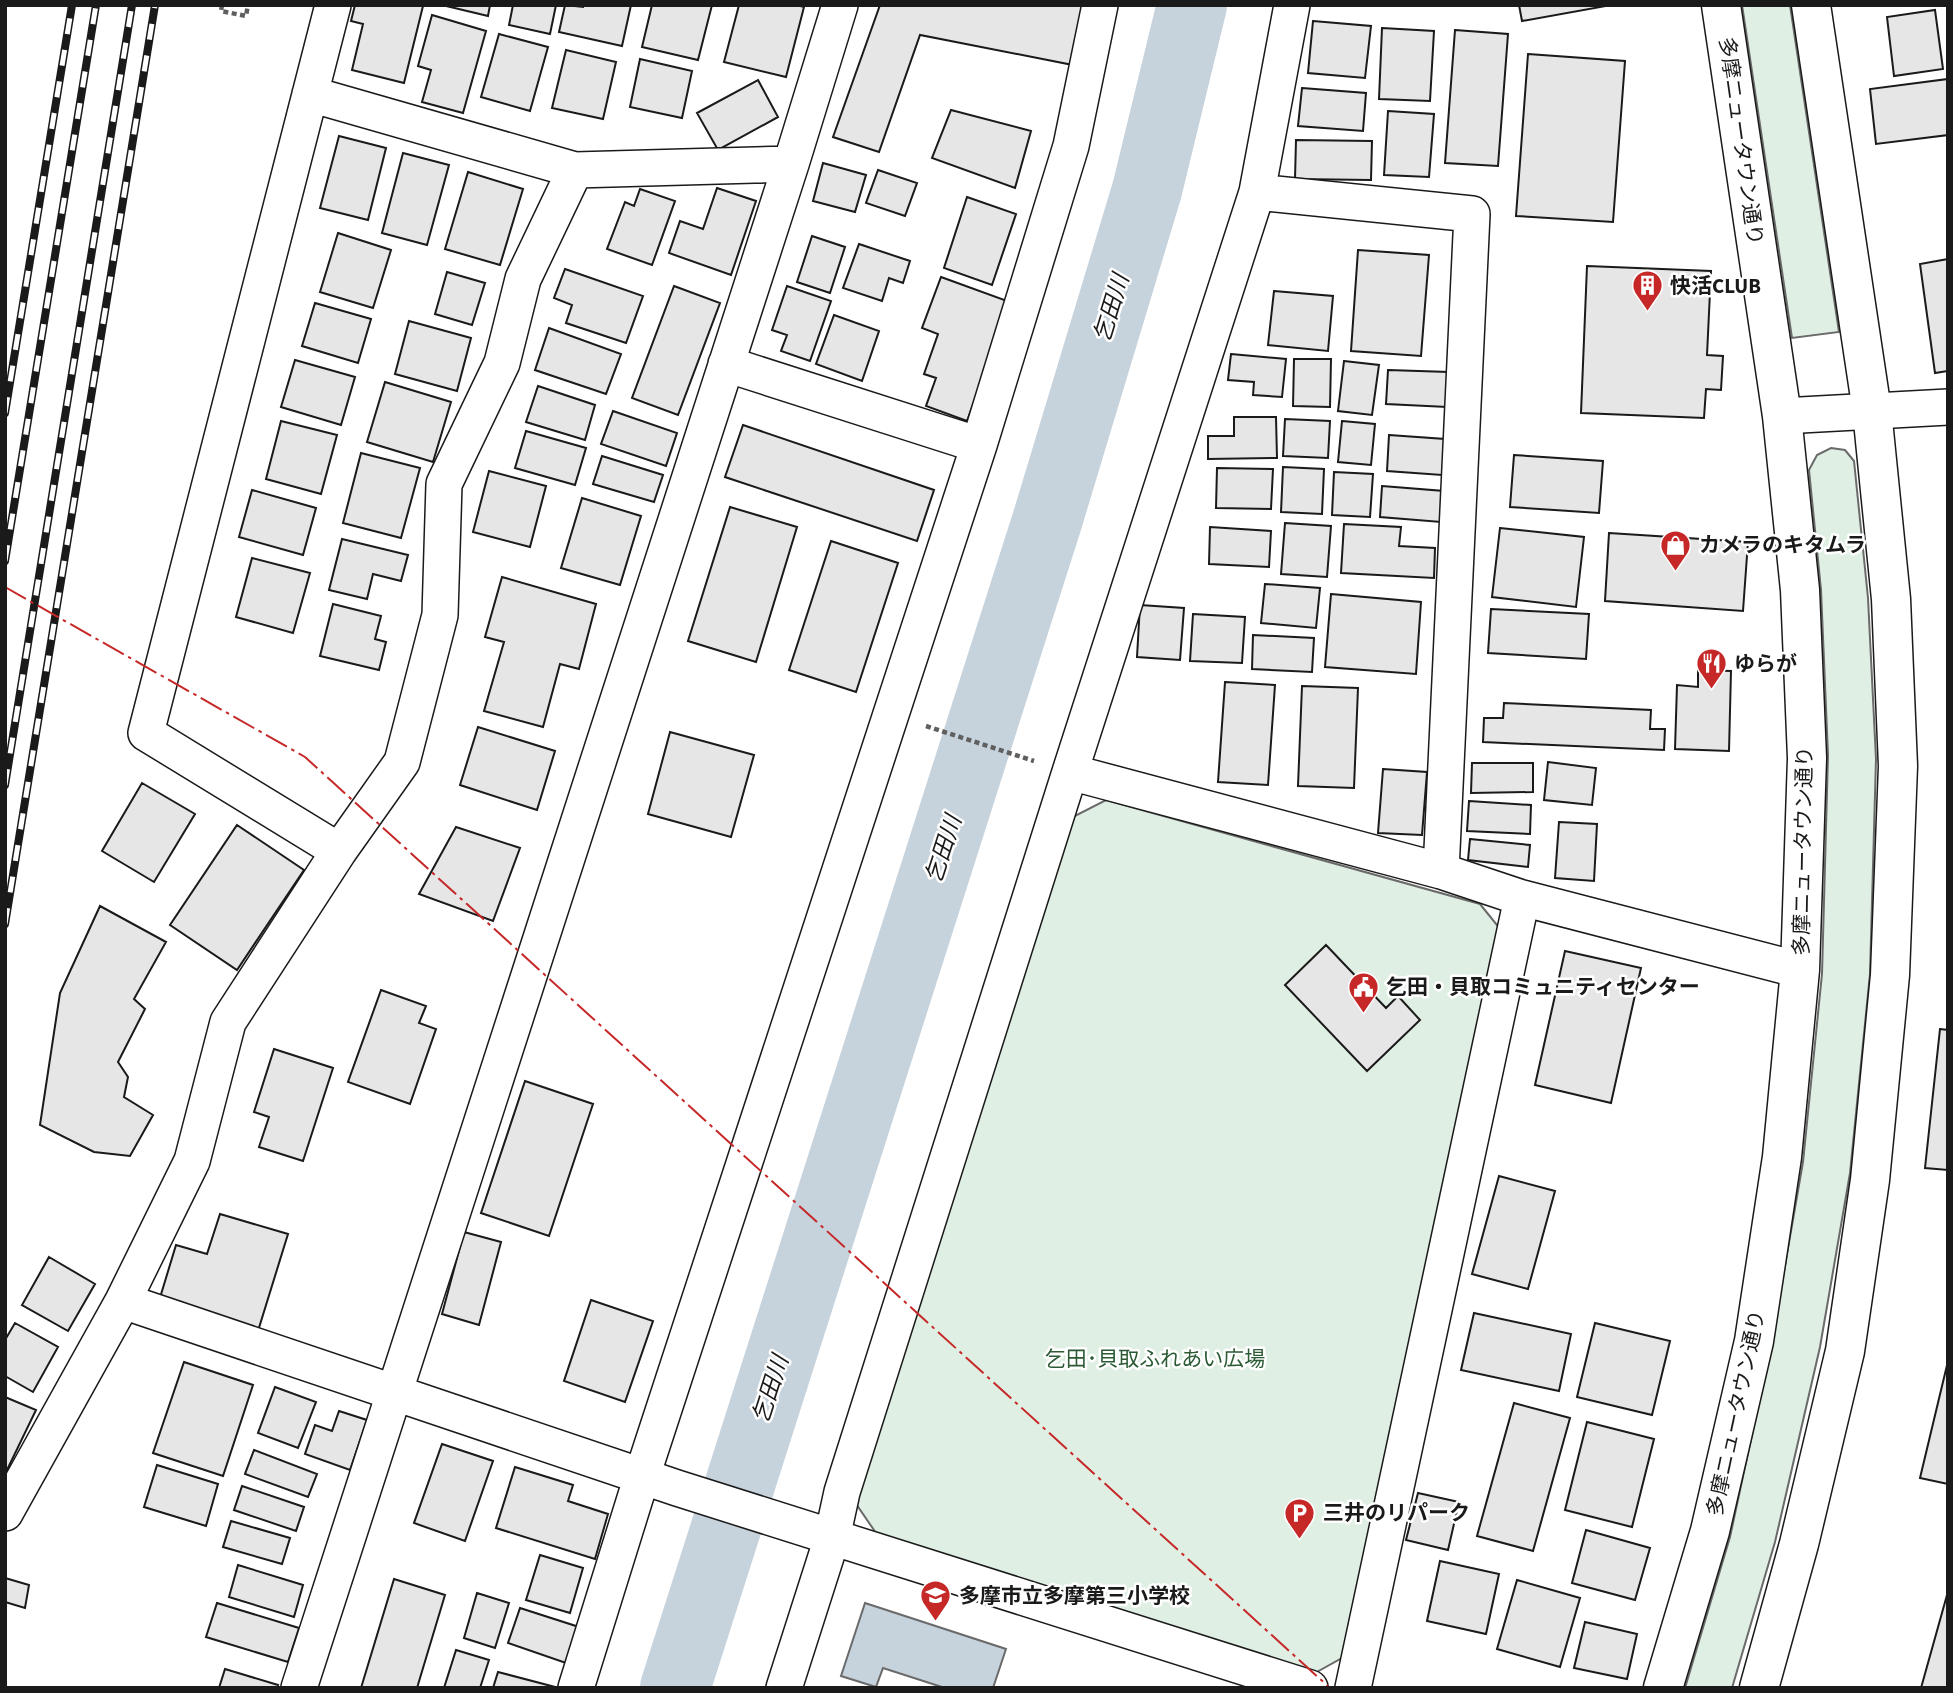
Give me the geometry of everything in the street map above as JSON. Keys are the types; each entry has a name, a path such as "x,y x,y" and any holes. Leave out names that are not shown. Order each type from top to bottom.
{"main road":[{"name":"多摩ニュータウン通り","path":"1663,1688 1710,1531 1754,1341 1782,1157 1800,970 1807,758 1800,590 1782,416 1721,5"},
{"path":"1759,1688 1799,1544 1845,1351 1870,1180 1890,975 1898,766 1891,599 1872,411 1811,5"}],"street":[{"path":"333,5 146,733 339,851"},
{"path":"299,1688 840,5"},
{"path":"576,1688 642,1476 979,445 1071,146 1100,5"},
{"path":"784,1688 832,1538 842,1492 1257,192 1292,5"},
{"path":"310,94 575,170 791,164"},
{"path":"5,1513 123,1301 192,1161 228,1022 339,851 401,762 440,615 444,484 502,363 523,279 575,170"},
{"path":"1257,192 1472,214 1441,871"},
{"path":"726,364 979,445"},
{"path":"1782,416 1948,407"},
{"path":"1070,772 1441,871 1522,898 1800,970"},
{"path":"1353,1688 1522,898"},
{"path":"123,1301 677,1488 1310,1688"}],"path":[{"path":"222,5 221,11 246,16 248,5"},
{"path":"926,726 1037,762"}],"green space":[{"path":"1742,5 1790,5 1839,332 1792,338"},
{"path":"1831,448 1845,450 1854,461 1868,598 1876,759 1870,974 1850,1173 1820,1347 1775,1542 1732,1688 1685,1688 1730,1537 1771,1346 1803,1162 1822,974 1828,755 1821,590 1809,470 1817,455"},
{"name":"乞田･貝取ふれあい広場","path":"1106,800 1480,904 1501,930 1349,1654 1315,1673 876,1533 850,1495 1065,821"}],"shaded area":[{"path":"865,1603 1006,1649 993,1688 945,1688 883,1668 876,1687 841,1676"}],"building":[{"path":"355,5 423,6 404,83 352,70 363,24 351,21"},
{"path":"442,5 490,5 488,16"},
{"path":"513,5 556,5 550,34 509,25"},
{"path":"565,5 631,5 622,46 559,32"},
{"path":"652,5 712,5 698,60 642,47"},
{"path":"739,5 804,7 786,77 724,62"},
{"path":"880,5 1088,5 1073,65 920,35 879,152 833,137"},
{"path":"1519,5 1606,5 1606,6 1522,21"},
{"path":"1935,10 1943,69 1894,76 1887,17"},
{"path":"432,15 486,31 463,113 422,102 431,70 418,66"},
{"path":"1313,21 1371,26 1365,78 1308,73"},
{"path":"1382,28 1434,31 1430,101 1379,99"},
{"path":"1455,30 1508,34 1498,166 1445,163"},
{"path":"499,34 548,47 530,111 481,97"},
{"path":"566,50 616,62 603,119 552,108"},
{"path":"1528,54 1625,61 1613,222 1516,216"},
{"path":"640,59 692,71 682,118 630,107"},
{"path":"1948,79 1948,135 1876,144 1870,89"},
{"path":"758,80 778,117 718,150 697,113"},
{"path":"1302,88 1366,93 1363,131 1298,126"},
{"path":"951,110 1031,131 1015,188 932,158"},
{"path":"1388,111 1434,114 1429,177 1384,175"},
{"path":"339,136 386,148 368,220 320,208"},
{"path":"1296,140 1372,141 1371,180 1295,179"},
{"path":"403,153 449,165 427,245 382,233"},
{"path":"823,163 866,175 855,212 813,201"},
{"path":"878,170 917,183 905,216 866,203"},
{"path":"468,172 523,189 500,265 445,249"},
{"path":"717,188 756,201 731,275 669,253 680,221 703,229"},
{"path":"640,189 675,201 652,265 607,249 625,202 634,206"},
{"path":"967,197 1016,214 992,285 944,268"},
{"path":"338,233 391,250 373,308 320,292"},
{"path":"812,236 845,247 830,293 797,282"},
{"path":"859,244 910,261 903,283 889,278 882,301 843,288"},
{"path":"1358,250 1429,255 1421,356 1351,351"},
{"path":"1948,259 1948,371 1935,373 1920,264"},
{"name":"快活CLUB","path":"1587,266 1711,271 1707,355 1723,356 1721,390 1706,389 1704,418 1581,413"},
{"path":"565,269 643,296 626,343 566,323 572,305 554,298"},
{"path":"447,272 485,283 472,325 435,314"},
{"path":"941,277 1010,302 967,421 926,406 936,378 924,374 938,334 922,328"},
{"path":"674,286 720,303 678,415 632,398"},
{"path":"787,286 831,301 810,361 781,351 787,335 772,330"},
{"path":"1274,291 1333,296 1328,351 1268,345"},
{"path":"315,303 371,319 358,363 302,346"},
{"path":"834,315 879,331 862,381 816,364"},
{"path":"409,321 471,338 457,391 395,374"},
{"path":"549,328 621,354 606,394 535,370"},
{"path":"1231,354 1286,359 1282,397 1253,395 1254,382 1228,380"},
{"path":"1294,359 1331,359 1330,407 1293,406"},
{"path":"295,360 355,377 341,425 281,407"},
{"path":"1344,361 1379,365 1372,415 1338,411"},
{"path":"1388,370 1449,372 1447,407 1386,404"},
{"path":"385,382 451,402 433,462 367,442"},
{"path":"538,386 595,405 585,440 526,422"},
{"path":"613,411 677,433 666,466 601,444"},
{"path":"1234,417 1276,417 1277,458 1208,459 1208,436 1234,436"},
{"path":"1285,419 1330,421 1328,458 1283,456"},
{"path":"281,421 337,435 321,494 266,479"},
{"path":"1342,421 1375,424 1371,465 1338,462"},
{"path":"743,425 934,490 917,541 725,477"},
{"path":"526,431 586,448 575,485 515,468"},
{"path":"1389,435 1445,439 1442,475 1387,471"},
{"path":"361,453 420,468 401,538 343,523"},
{"path":"1514,455 1603,461 1599,513 1510,507"},
{"path":"602,456 663,475 654,502 593,484"},
{"path":"1283,467 1324,469 1322,514 1281,512"},
{"path":"1217,468 1273,469 1271,509 1216,508"},
{"path":"489,471 546,486 530,547 473,532"},
{"path":"1334,472 1373,474 1370,517 1332,515"},
{"path":"1382,486 1444,491 1441,522 1380,517"},
{"path":"252,490 316,508 303,555 239,537"},
{"path":"582,498 641,516 620,585 561,568"},
{"path":"730,507 797,527 756,662 688,641"},
{"path":"1285,523 1331,526 1327,577 1281,574"},
{"path":"1344,524 1401,527 1399,546 1435,548 1434,578 1341,573"},
{"path":"1210,527 1271,531 1269,567 1209,564"},
{"path":"1500,528 1584,537 1576,607 1492,597"},
{"name":"カメラのキタムラ","path":"1609,533 1748,542 1743,611 1605,601"},
{"path":"342,539 408,555 401,581 373,574 367,599 329,590"},
{"path":"831,541 898,563 856,692 789,670"},
{"path":"252,558 310,573 293,633 236,617"},
{"path":"502,577 596,604 579,669 560,664 543,727 484,711 504,642 485,637"},
{"path":"1265,584 1320,588 1316,628 1261,623"},
{"path":"1331,594 1421,602 1416,674 1325,667"},
{"path":"333,604 381,616 375,639 386,642 379,670 320,656"},
{"path":"1140,605 1184,608 1180,660 1137,657"},
{"path":"1491,609 1589,614 1586,659 1488,653"},
{"path":"1193,614 1245,617 1242,663 1190,661"},
{"path":"1253,635 1314,638 1312,672 1252,669"},
{"path":"1698,670 1731,671 1729,751 1675,749 1677,685 1698,687"},
{"path":"1225,682 1275,685 1268,785 1218,782"},
{"path":"1302,686 1358,688 1354,788 1298,786"},
{"path":"1504,703 1651,710 1650,729 1665,729 1664,750 1483,742 1484,718 1503,718"},
{"path":"478,727 555,751 537,810 460,785"},
{"path":"670,732 754,755 731,837 648,814"},
{"path":"1548,762 1596,768 1592,805 1544,800"},
{"path":"1472,763 1533,763 1533,792 1471,793"},
{"path":"1383,769 1427,772 1422,835 1378,833"},
{"path":"142,783 195,814 154,882 102,851"},
{"path":"1469,801 1531,805 1530,834 1467,831"},
{"path":"1559,822 1597,824 1594,881 1555,878"},
{"path":"237,825 304,870 237,970 170,925"},
{"path":"456,827 520,848 493,921 419,894"},
{"path":"1470,839 1530,845 1528,867 1468,860"},
{"path":"100,906 166,942 134,999 145,1009 118,1062 128,1077 124,1097 153,1115 130,1156 94,1152 40,1125 60,993"},
{"name":"乞田・貝取コミュニティセンター","path":"1326,945 1386,1008 1398,996 1420,1020 1367,1071 1285,985"},
{"path":"1565,951 1641,968 1611,1103 1535,1085"},
{"path":"381,990 426,1006 419,1023 436,1029 410,1104 348,1082"},
{"path":"1940,1029 1948,1030 1948,1170 1925,1168"},
{"path":"274,1049 333,1068 303,1161 259,1147 269,1117 254,1112"},
{"path":"525,1081 593,1104 549,1236 481,1213"},
{"path":"1499,1176 1555,1191 1528,1289 1472,1274"},
{"path":"220,1214 288,1234 258,1331 159,1301 176,1245 207,1254"},
{"path":"464,1232 501,1242 479,1325 442,1314"},
{"path":"49,1257 95,1284 68,1331 22,1305"},
{"path":"591,1300 653,1321 625,1402 564,1381"},
{"path":"1474,1313 1571,1334 1559,1391 1461,1370"},
{"path":"15,1323 58,1347 33,1392 5,1376 5,1340"},
{"path":"1595,1323 1670,1341 1652,1415 1577,1397"},
{"path":"1948,1361 1948,1484 1920,1478"},
{"path":"184,1362 253,1385 223,1476 153,1453"},
{"path":"275,1387 316,1402 298,1448 258,1433"},
{"path":"5,1397 36,1410 7,1470 5,1469"},
{"path":"1514,1403 1570,1418 1533,1551 1477,1536"},
{"path":"339,1411 367,1420 350,1470 305,1454 315,1425 332,1431"},
{"path":"1587,1422 1654,1439 1632,1527 1565,1510"},
{"path":"442,1444 493,1461 465,1541 414,1523"},
{"path":"254,1450 317,1474 308,1497 245,1474"},
{"path":"157,1465 218,1484 206,1526 144,1507"},
{"path":"515,1467 573,1485 568,1501 608,1514 595,1559 496,1528"},
{"path":"242,1486 304,1507 296,1531 234,1510"},
{"path":"1418,1493 1459,1502 1448,1550 1406,1540"},
{"path":"231,1521 290,1538 282,1564 223,1547"},
{"path":"1586,1530 1650,1548 1635,1600 1572,1583"},
{"path":"540,1555 583,1568 570,1613 526,1600"},
{"path":"1440,1561 1499,1574 1486,1634 1427,1621"},
{"path":"238,1565 303,1585 294,1617 229,1597"},
{"path":"5,1578 29,1585 25,1608 5,1602"},
{"path":"394,1579 445,1595 417,1688 361,1688"},
{"path":"1517,1580 1580,1598 1560,1667 1497,1649"},
{"path":"477,1593 509,1603 495,1648 464,1638"},
{"path":"1947,1595 1948,1688 1921,1688"},
{"path":"217,1603 299,1628 288,1662 206,1637"},
{"path":"520,1608 579,1627 566,1663 508,1643"},
{"path":"1585,1622 1637,1634 1627,1679 1574,1668"},
{"path":"456,1650 489,1660 480,1688 444,1688"},
{"path":"225,1669 278,1685 277,1688 219,1688"},
{"path":"498,1672 559,1688 493,1688"}],"waterway":[{"name":"乞田川","path":"675,1688 1048,518 1147,190 1192,5"}],"railway":[{"path":"5,413 72,5"},
{"path":"5,561 96,5"},
{"path":"5,785 132,5"},
{"path":"5,924 155,5"}],"power":[{"path":"5,587 305,757 1330,1688"}],"place":[{"name":"快活CLUB","path":"1647,313"},
{"name":"カメラのキタムラ","path":"1676,572"},
{"name":"ゆらが","path":"1711,691"},
{"name":"乞田・貝取コミュニティセンター","path":"1363,1014"},
{"name":"三井のリパーク","path":"1300,1540"},
{"name":"多摩市立多摩第三小学校","path":"936,1623"}]}
